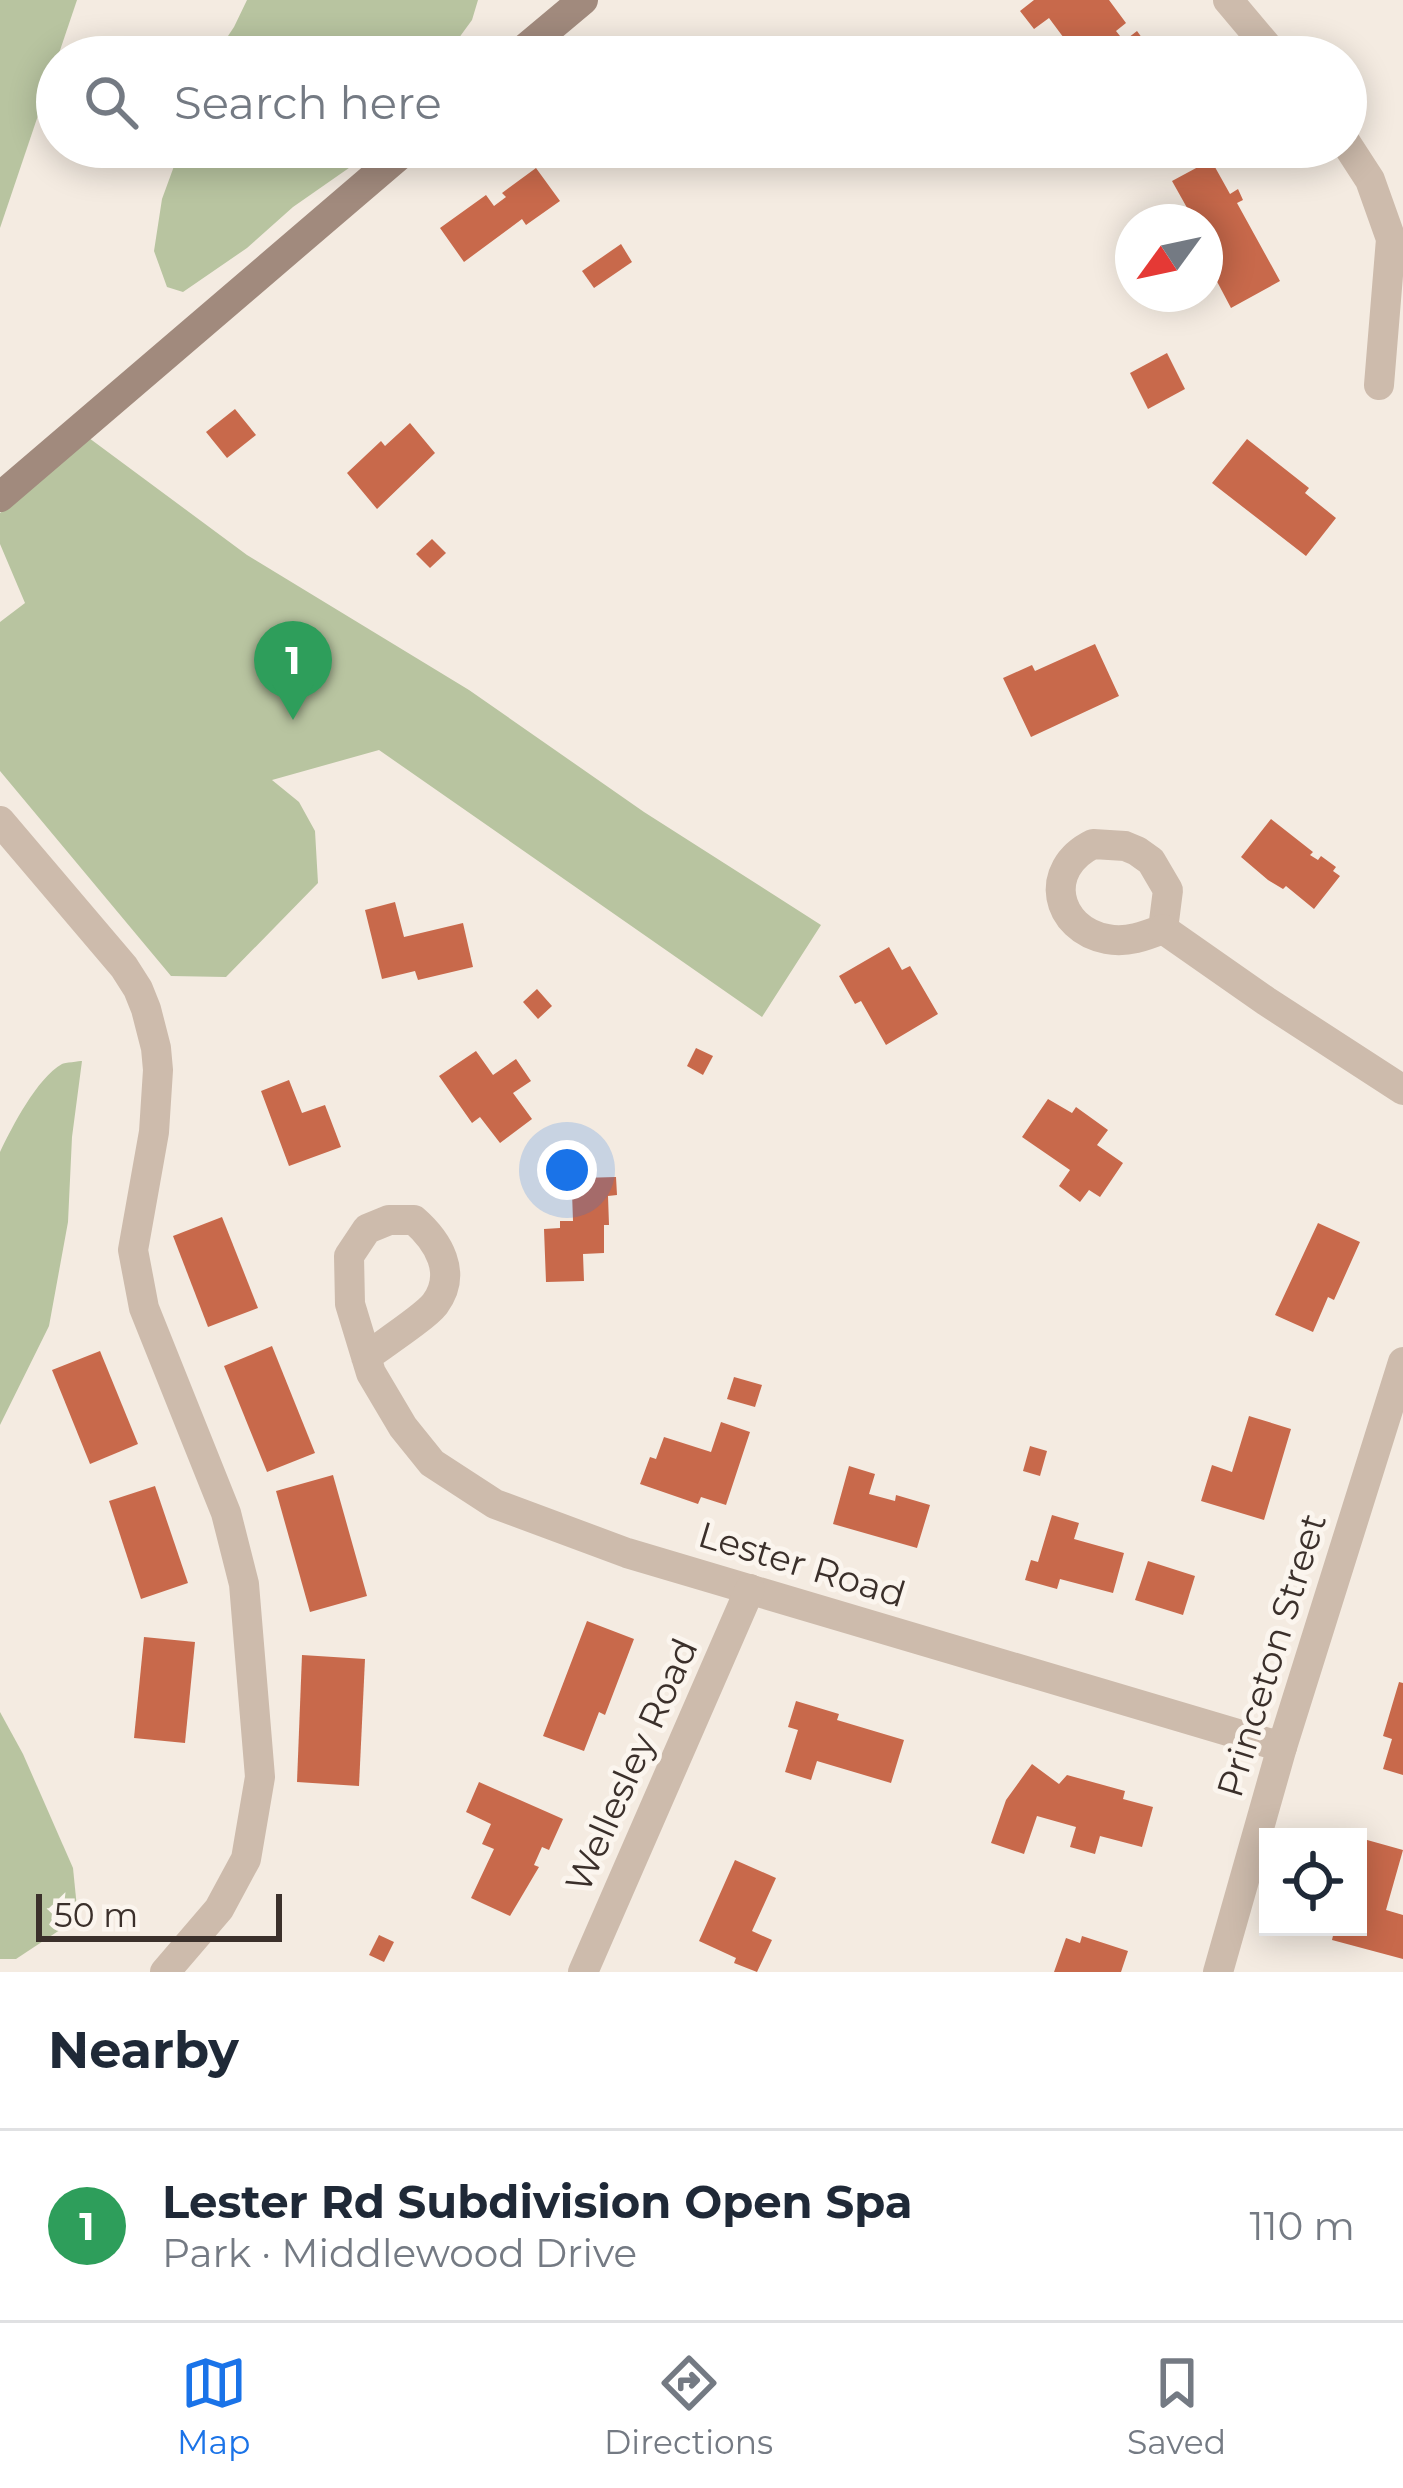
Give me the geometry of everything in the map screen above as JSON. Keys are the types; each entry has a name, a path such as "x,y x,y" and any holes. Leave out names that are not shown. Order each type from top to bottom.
{"main road":[{"path":"540,36 583,0"},
{"path":"0,497 384,168"}],"street":[{"path":"1228,0 1258,36"},
{"path":"1362,168 1390,239 1379,385"},
{"path":"0,821 124,968 146,1009 158,1070 154,1132 134,1250 144,1308 226,1513 244,1584 260,1777 246,1859 219,1909 165,1972"},
{"path":"1163,929 1403,1090"},
{"name":"Lester Road","path":"366,1357 403,1427 432,1463 495,1504 627,1552 1282,1747"},
{"name":"Princeton Street","path":"1218,1972 1282,1747 1403,1362"},
{"name":"Wellesley Road","path":"583,1972 750,1589"}],"green space":[{"path":"0,0 77,0 65,36 36,36 36,121 0,228"},
{"path":"247,0 478,0 460,36 228,36"},
{"path":"173,168 349,168 183,292 167,287 154,251 162,199"},
{"path":"89,438 247,555 469,690 644,812 821,925 762,1017 379,750 272,780 299,802 315,831 318,883 226,977 171,976 0,771 0,622 25,603 0,544 0,513"},
{"path":"82,1061 68,1222 49,1326 0,1425 0,1152 43,1080 62,1064"},
{"path":"0,1712 73,1868 78,1918 16,1959 0,1959"}],"building":[{"path":"1034,0 1109,0 1126,23 1116,31 1120,36 1062,36 1049,18 1034,29 1020,11"},
{"path":"536,168 560,201 526,225 522,219 464,262 440,228 486,195 494,206 506,197 502,193"},
{"path":"1196,168 1215,168 1230,194 1238,189 1243,200 1237,203 1280,281 1231,308 1223,293 1223,204 1185,204 1172,181"},
{"path":"621,244 632,262 594,288 582,271"},
{"path":"1167,353 1185,389 1148,409 1130,373"},
{"path":"235,409 256,435 227,458 206,432"},
{"path":"410,423 435,453 377,509 347,473 381,441 385,446"},
{"path":"1247,439 1309,488 1305,493 1336,518 1306,556 1212,483"},
{"path":"432,539 446,553 430,568 416,554"},
{"path":"1095,644 1119,696 1031,737 1003,678 1032,665 1035,671"},
{"path":"1271,819 1313,852 1310,855 1318,860 1321,856 1336,867 1333,871 1340,876 1314,909 1241,857"},
{"path":"395,902 404,937 463,923 473,967 418,980 415,971 382,979 365,910"},
{"path":"889,947 902,970 910,966 938,1014 886,1045 861,1001 855,1004 839,976"},
{"path":"537,989 552,1006 538,1019 523,1002"},
{"path":"696,1048 713,1056 703,1075 687,1066"},
{"path":"476,1051 493,1075 516,1059 531,1081 513,1093 532,1119 500,1143 480,1117 472,1123 439,1076"},
{"path":"289,1080 302,1113 325,1105 341,1147 289,1166 261,1091"},
{"path":"1048,1099 1072,1113 1076,1107 1108,1130 1097,1145 1123,1163 1100,1197 1089,1190 1080,1202 1059,1186 1070,1170 1022,1137"},
{"path":"616,1177 617,1195 608,1196 604,1253 583,1254 584,1281 546,1282 544,1229 573,1221 572,1192 583,1192 582,1178"},
{"path":"222,1217 258,1308 208,1327 173,1236"},
{"path":"1318,1223 1360,1242 1334,1300 1328,1297 1313,1332 1275,1315"},
{"path":"272,1346 315,1453 267,1472 224,1366"},
{"path":"100,1351 138,1444 90,1464 52,1370"},
{"path":"734,1377 762,1385 755,1407 727,1399"},
{"path":"1249,1416 1291,1429 1264,1520 1201,1501 1212,1465 1232,1472"},
{"path":"721,1422 750,1432 726,1505 701,1497 698,1504 640,1484 664,1437 711,1452"},
{"path":"1030,1446 1047,1451 1040,1476 1023,1471"},
{"path":"849,1466 875,1474 869,1494 895,1501 896,1495 930,1505 917,1548 833,1524"},
{"path":"333,1475 367,1596 310,1612 276,1491"},
{"path":"155,1486 188,1583 141,1599 109,1501"},
{"path":"1052,1515 1079,1523 1074,1539 1124,1553 1113,1593 1060,1579 1057,1589 1025,1580 1031,1560 1038,1562"},
{"path":"1148,1561 1195,1576 1183,1615 1135,1600"},
{"path":"587,1621 634,1639 605,1715 599,1712 584,1751 543,1736"},
{"path":"144,1637 195,1642 185,1743 134,1738"},
{"path":"302,1655 365,1659 359,1786 297,1782"},
{"path":"1399,1682 1403,1683 1403,1775 1383,1769 1392,1739 1383,1736"},
{"path":"796,1701 839,1714 837,1720 904,1740 891,1783 817,1761 811,1780 785,1772 798,1730 788,1727"},
{"path":"1032,1764 1059,1784 1067,1775 1125,1791 1123,1799 1153,1807 1142,1847 1100,1836 1095,1854 1070,1847 1076,1827 1037,1816 1024,1854 991,1843 1006,1800"},
{"path":"479,1782 563,1819 549,1850 542,1847 534,1865 539,1867 510,1916 471,1898 494,1849 482,1844 491,1824 466,1812"},
{"path":"1367,1840 1403,1850 1386,1910 1403,1915 1403,1959 1332,1940 1333,1936 1367,1936"},
{"path":"735,1860 776,1878 752,1931 772,1940 757,1972 699,1941"},
{"path":"379,1935 394,1942 384,1962 369,1955"},
{"path":"1082,1936 1128,1951 1121,1972 1054,1972 1066,1938 1080,1943"}],"place":[{"name":"Lester Rd Subdivision Open Spa","path":"293,720"}]}
